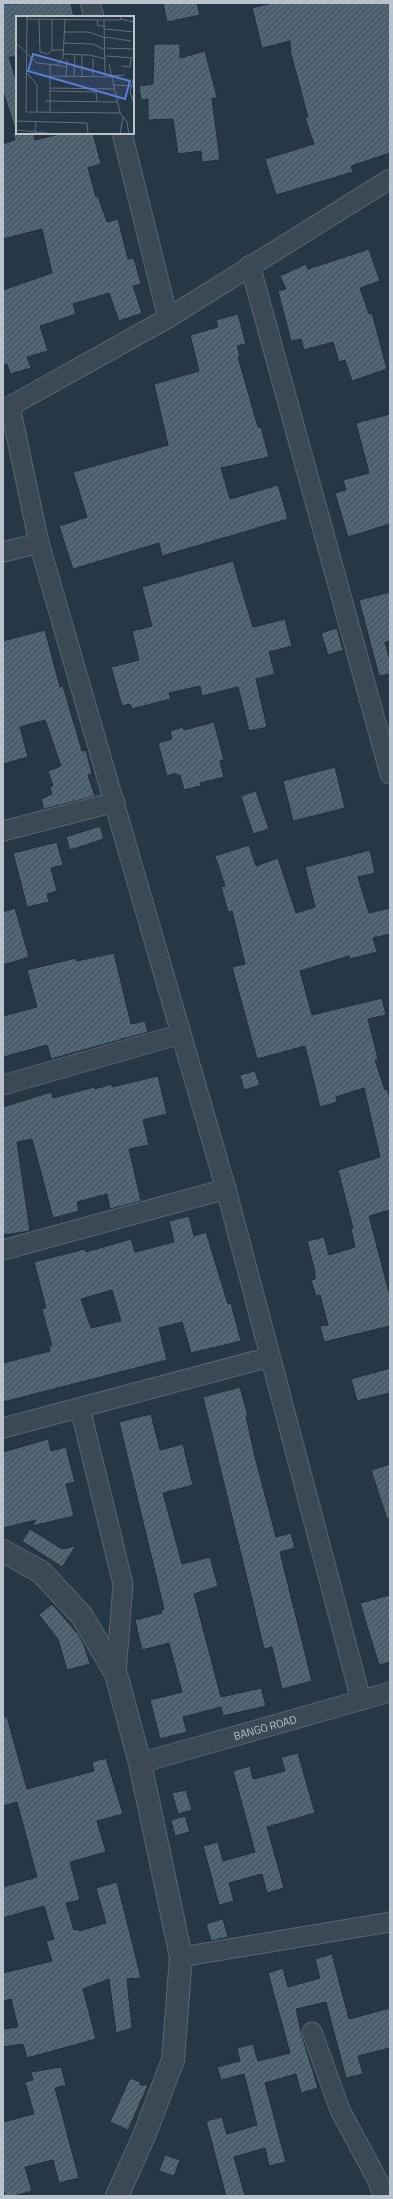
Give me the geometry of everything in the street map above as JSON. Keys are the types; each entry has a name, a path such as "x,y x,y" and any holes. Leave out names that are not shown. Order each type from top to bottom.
{"street":[{"path":"90,3 94,16"},
{"path":"122,134 168,318"},
{"path":"361,1700 226,1189 39,542 7,408 168,318 250,265 390,179"},
{"path":"250,265 390,774"},
{"path":"3,552 39,542"},
{"path":"3,831 115,802"},
{"path":"3,1085 181,1034"},
{"path":"3,1250 226,1189"},
{"path":"3,1428 270,1357"},
{"path":"80,1408 123,1584 116,1674"},
{"path":"3,1551 41,1572 82,1616 116,1674 140,1763 181,1957 173,2060 144,2136 118,2196"},
{"name":"BANGO ROAD","path":"140,1763 390,1692"},
{"path":"181,1957 390,1922"},
{"path":"312,2032 340,2110 378,2181 383,2196"}],"building":[{"path":"71,3 74,16 16,16 16,57 9,57 16,80 16,125 14,126 3,91 3,4"},
{"path":"163,3 197,3 200,15 167,22"},
{"path":"272,3 390,3 390,153 351,166 353,172 276,195 265,159 314,144 305,118 308,117 291,54 290,41 262,48 252,8"},
{"path":"154,44 180,44 180,58 205,51 217,97 212,99 220,160 202,162 201,151 178,154 173,119 148,120 148,99 141,100 139,86 153,84"},
{"path":"13,133 34,134 35,140 59,134 93,134 101,164 88,168 96,197 98,196 107,222 118,219 128,259 134,258 141,284 133,286 142,313 119,321 109,293 73,304 76,314 40,326 48,351 27,357 31,368 10,374 7,364 3,365 3,290 52,273 42,229 3,239 3,144 15,140"},
{"path":"369,249 380,281 360,288 369,314 372,313 387,369 352,381 345,360 339,362 333,342 304,350 301,339 291,341 278,291 286,289 280,276 306,264 308,269"},
{"path":"238,314 246,344 237,346 240,356 238,357 258,427 261,427 269,457 221,468 230,499 278,485 288,519 162,556 159,543 73,569 59,526 87,517 73,472 168,445 154,384 199,371 190,335 218,327 216,320"},
{"path":"390,414 390,524 348,537 335,493 346,490 343,480 369,473 356,423"},
{"path":"233,561 253,627 285,619 292,646 269,652 275,674 256,679 267,727 249,731 238,687 202,696 200,686 169,693 171,699 132,709 130,704 122,706 111,667 139,660 132,631 152,626 142,587"},
{"path":"390,592 390,641 385,642 390,661 390,674 379,676 359,600"},
{"path":"337,628 343,650 328,655 321,633"},
{"path":"45,630 60,687 63,686 82,751 86,750 92,774 88,775 95,796 44,809 41,799 52,794 50,787 53,786 48,771 61,766 45,720 20,727 28,757 3,764 3,641"},
{"path":"214,722 224,760 220,761 224,777 200,783 201,786 184,790 180,775 177,776 176,773 167,776 158,743 172,739 170,731 183,727 184,730"},
{"path":"335,767 345,808 293,821 283,781"},
{"path":"256,791 269,829 253,834 241,796"},
{"path":"100,826 104,839 70,850 66,837"},
{"path":"57,842 63,865 51,868 57,891 47,894 49,902 27,907 13,853"},
{"path":"249,845 256,866 278,858 296,913 315,907 305,867 370,850 375,873 358,877 369,913 390,908 390,934 373,938 377,952 350,959 349,956 300,971 312,1015 382,998 386,1015 368,1019 378,1059 375,1060 385,1090 388,1090 390,1100 390,1210 369,1216 390,1296 390,1326 324,1342 320,1326 328,1325 320,1295 316,1296 311,1280 315,1279 315,1272 307,1241 324,1237 329,1255 355,1247 351,1229 353,1228 338,1170 380,1157 364,1088 336,1097 337,1102 320,1107 305,1046 257,1059 232,967 245,964 232,911 228,912 221,887 225,886 215,856"},
{"path":"15,908 29,957 3,965 3,912"},
{"path":"114,953 131,1024 145,1021 148,1032 51,1059 47,1045 3,1057 3,1016 37,1007 27,970 76,958 77,961"},
{"path":"255,1071 260,1085 244,1090 240,1075"},
{"path":"158,1076 167,1114 143,1120 149,1145 129,1149 141,1201 110,1209 107,1194 77,1202 79,1211 53,1218 32,1139 17,1142 30,1231 3,1235 3,1107 51,1092 53,1098 95,1087 95,1089 112,1084 112,1087"},
{"path":"189,1216 194,1236 206,1232 228,1304 231,1303 241,1341 191,1353 182,1322 159,1328 167,1360 3,1402 3,1363 50,1351 49,1346 52,1346 42,1309 46,1308 34,1262 85,1249 86,1252 131,1239 135,1252 174,1242 169,1221","holes":["112,1290 121,1321 91,1328 81,1299"]},
{"path":"390,1368 390,1393 357,1401 351,1379"},
{"path":"240,1387 248,1416 246,1416 254,1453 276,1537 291,1533 295,1548 280,1552 312,1681 282,1689 272,1647 264,1649 203,1397"},
{"path":"151,1414 160,1450 183,1444 193,1485 163,1493 182,1564 210,1557 218,1586 194,1594 221,1697 261,1688 266,1706 223,1716 221,1707 183,1717 187,1732 160,1739 150,1700 182,1692 169,1643 142,1650 135,1620 162,1613 161,1610 164,1609 119,1422"},
{"path":"48,1439 51,1451 66,1447 75,1482 66,1484 74,1516 32,1526 36,1520 3,1528 3,1452"},
{"path":"390,1464 390,1519 387,1519 371,1470"},
{"path":"30,1529 62,1549 76,1546 62,1567 22,1541"},
{"path":"390,1595 390,1662 379,1665 360,1603"},
{"path":"52,1604 78,1634 84,1645 90,1664 67,1670 58,1639 39,1615"},
{"path":"3,1717 7,1717 27,1789 94,1771 92,1762 106,1758 123,1814 97,1821 106,1852 70,1862 80,1900 66,1903 74,1930 78,1929 79,1931 106,1923 96,1888 117,1882 141,1978 127,1979 132,2028 116,2033 109,1979 83,1989 96,2039 27,2058 23,2044 3,2047 3,2029 18,2027 11,1999 3,2001 3,1973 52,1961 46,1941 54,1939 44,1906 3,1918 3,1887 37,1877 17,1802 3,1806"},
{"path":"298,1753 315,1813 267,1827 284,1888 267,1893 262,1874 229,1883 234,1901 219,1905 203,1846 218,1842 223,1861 255,1852 233,1771 250,1766 253,1779 285,1771 281,1757"},
{"path":"186,1790 192,1810 178,1814 172,1793"},
{"path":"185,1816 190,1832 175,1836 171,1820"},
{"path":"223,1919 228,1937 211,1941 206,1924"},
{"path":"332,1954 349,2019 390,2008 390,2048 358,2056 363,2074 346,2078 326,2002 296,2009 302,2036 318,2088 301,2093 296,2074 265,2083 286,2162 269,2166 265,2148 234,2157 245,2196 226,2196 206,2121 222,2117 227,2134 257,2125 244,2074 221,2080 217,2067 240,2061 237,2048 253,2044 258,2061 290,2053 268,1973 283,1968 288,1987 320,1978 315,1959"},
{"path":"61,2067 66,2085 55,2088 79,2178 59,2183 53,2160 25,2167 32,2191 14,2196 5,2196 3,2188 3,2122 34,2114 25,2082 33,2080 31,2072"},
{"path":"130,2078 140,2082 140,2085 148,2085 128,2130 110,2122"},
{"path":"165,2155 180,2160 174,2176 159,2171"}]}
